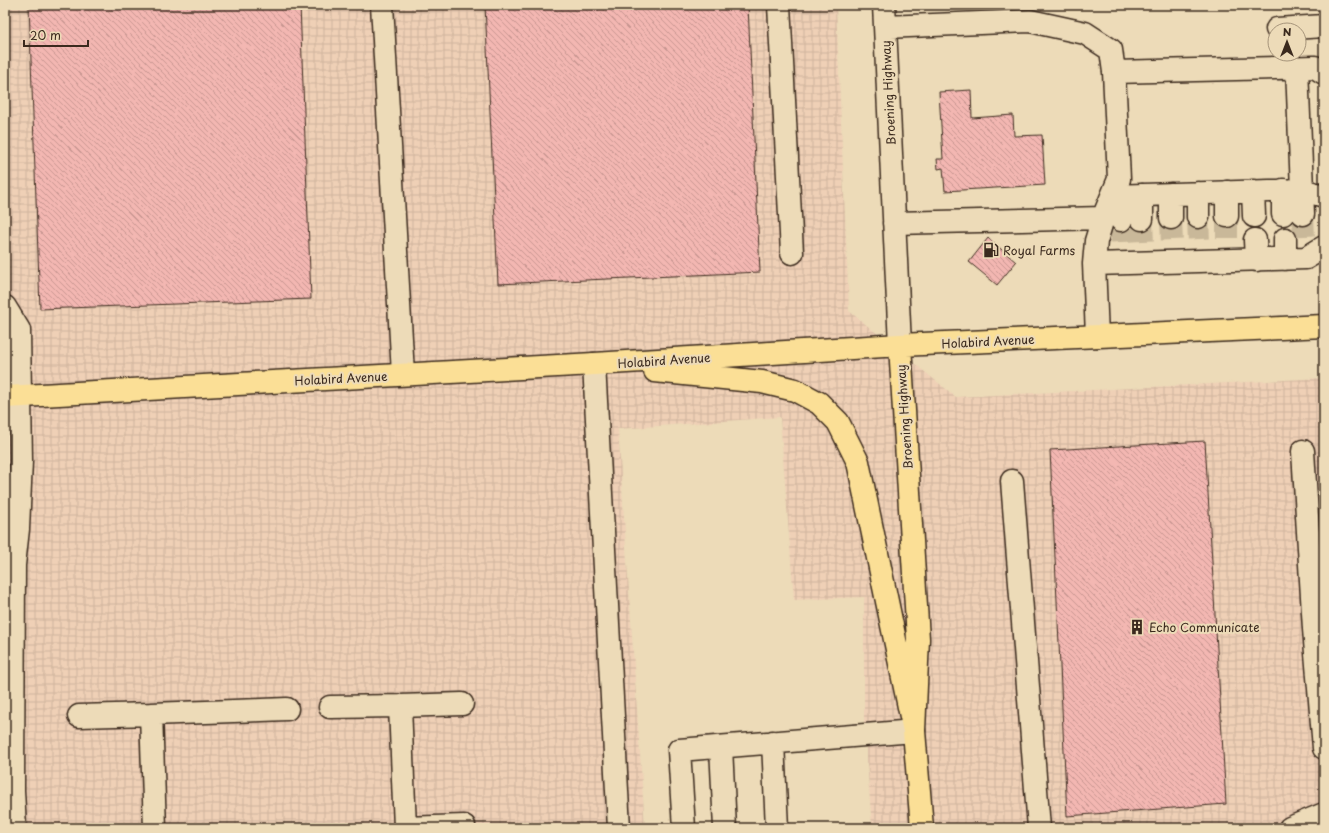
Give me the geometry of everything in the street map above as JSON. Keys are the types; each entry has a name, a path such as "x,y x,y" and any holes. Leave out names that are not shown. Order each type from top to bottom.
{"main road":[{"name":"Holabird Avenue","path":"12,396 594,364 900,345 1324,326"},
{"name":"Broening Highway","path":"900,345 918,638 914,731 922,828"},
{"path":"594,364 762,382 795,390 819,403 838,422 858,462 914,731"}],"street":[{"path":"382,5 403,374"},
{"path":"780,5 792,253"},
{"name":"Broening Highway","path":"884,5 900,345"},
{"path":"885,27 1030,20 1085,33 1111,50 1114,72 1119,179 1125,195 1122,219 1096,241 1094,264 1097,336"},
{"path":"1307,27 1324,26"},
{"path":"1114,72 1315,67 1324,73"},
{"path":"1293,214 1292,190 1297,68"},
{"path":"1125,195 1292,190 1324,196"},
{"path":"1252,191 1254,216"},
{"path":"1227,192 1227,216"},
{"path":"1198,193 1198,217"},
{"path":"1171,194 1171,218"},
{"path":"1122,219 1125,195"},
{"path":"894,223 1122,219"},
{"path":"1094,264 1132,254 1301,248"},
{"path":"5,307 19,330 12,396 21,461 12,530 14,565 13,790 15,828"},
{"path":"594,364 619,828"},
{"path":"1303,451 1319,628 1324,748"},
{"path":"1012,481 1039,828"},
{"path":"330,707 462,704"},
{"path":"400,706 405,828 464,826"},
{"path":"79,716 287,708"},
{"path":"151,714 156,828"},
{"path":"684,828 679,750 914,731"},
{"path":"773,742 777,828"},
{"path":"721,747 725,828"},
{"path":"1290,828 1324,814"}],"shaded area":[{"path":"5,5 836,5 849,311 956,397 1324,378 1324,828 872,828 864,721 864,597 794,600 780,417 618,429 645,828 5,828"}],"building":[{"path":"29,5 300,5 311,299 40,309"},
{"path":"485,5 748,5 760,272 498,284"},
{"path":"971,90 972,118 1013,115 1014,136 1042,135 1045,185 945,191 943,168 938,169 937,159 943,159 939,92"},
{"name":"Royal Farms","path":"988,238 1016,262 997,285 969,262"},
{"name":"Echo Communicate","path":"1205,441 1226,804 1067,816 1050,450"}],"tunnel":[{"path":"1303,214 1304,239"},
{"path":"1227,216 1227,242"},
{"path":"1198,217 1199,243"},
{"path":"1171,218 1172,245"},
{"path":"1142,219 1143,246"},
{"path":"1121,220 1122,245"}],"place":[{"name":"Royal Farms","path":"991,250"},
{"name":"Echo Communicate","path":"1137,627"}]}
